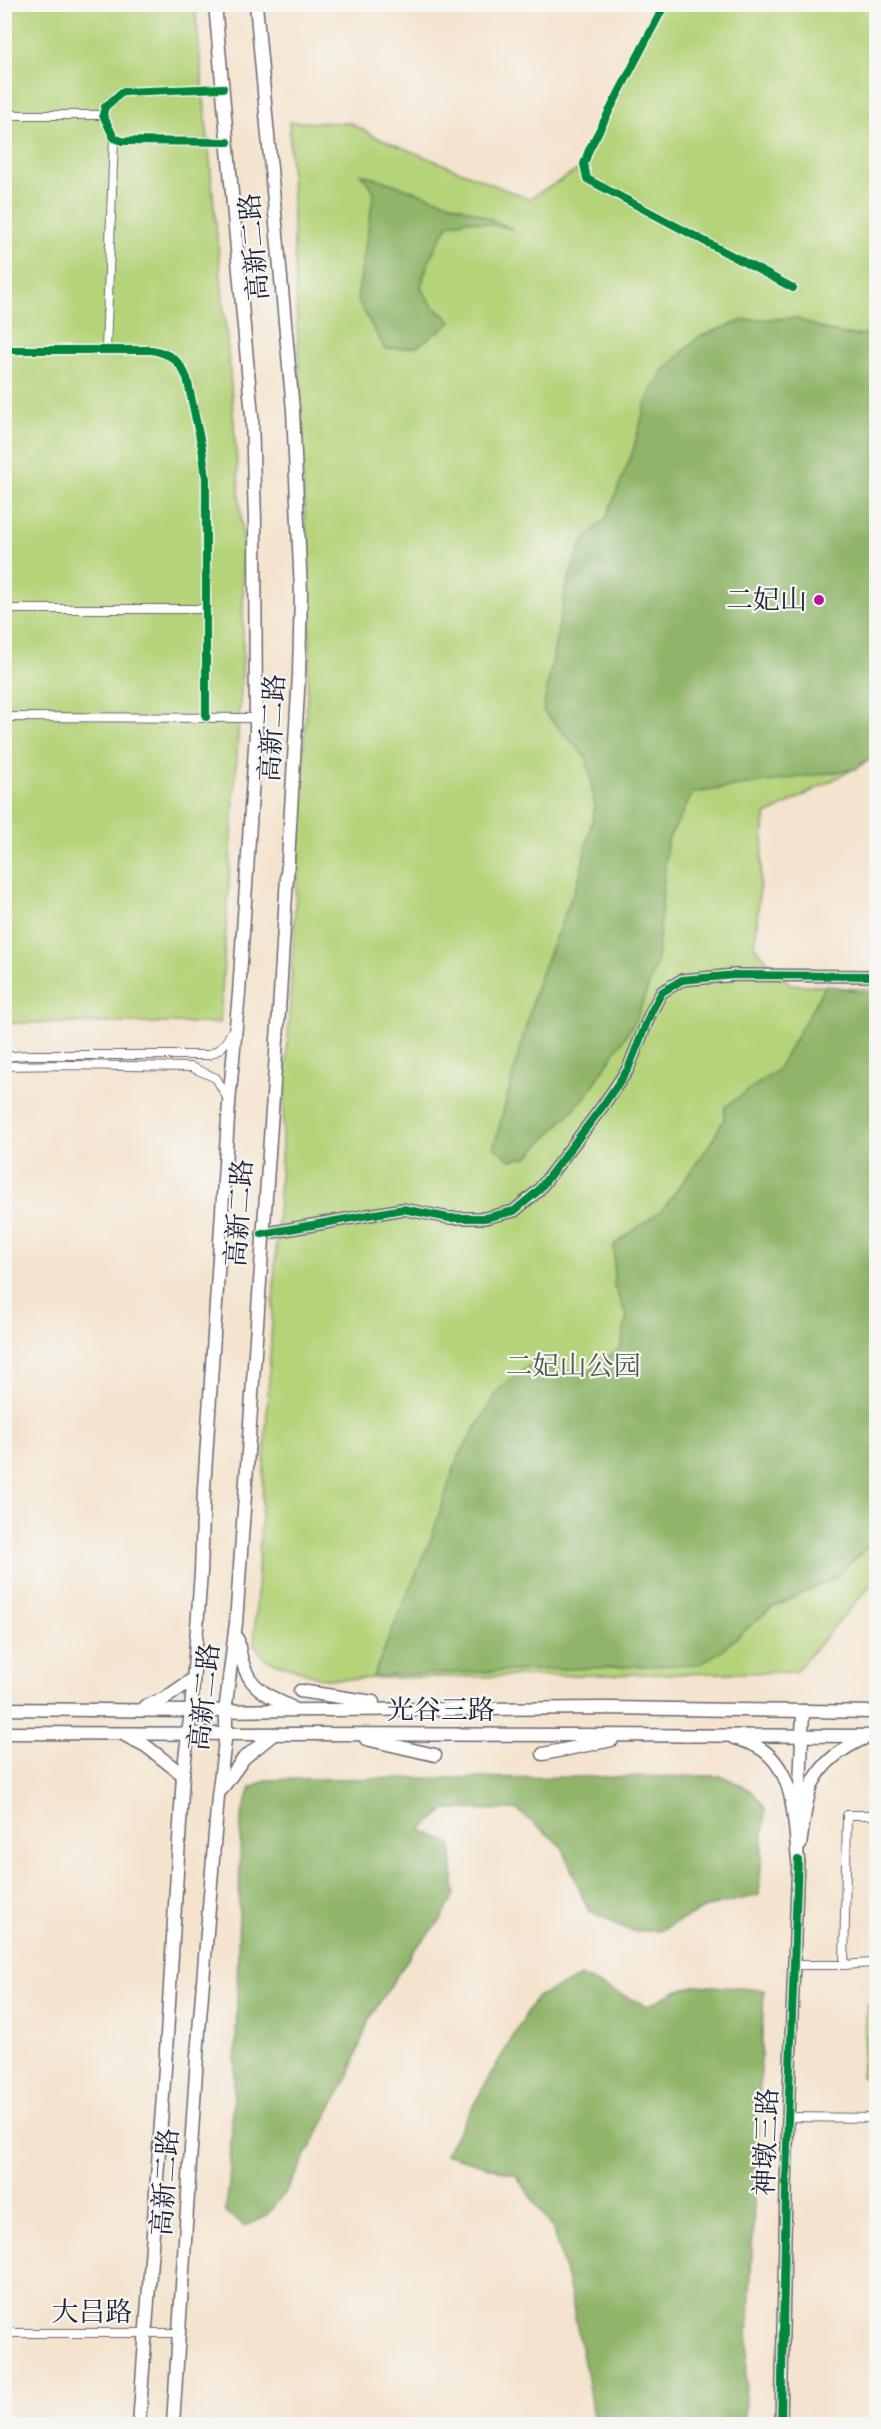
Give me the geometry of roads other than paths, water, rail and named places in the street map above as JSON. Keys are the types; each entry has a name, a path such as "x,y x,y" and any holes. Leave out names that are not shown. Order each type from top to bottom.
{"main road":[{"name":"高新二路","path":"139,2424 165,2068 183,1775 191,1711 256,718 252,416 215,4"},
{"name":"高新二路","path":"173,2424 197,2056 218,1796 236,1623 299,686 301,592 293,410 256,4"},
{"path":"236,1623 240,1660 246,1677 260,1692 295,1709"},
{"path":"136,1709 164,1699 193,1679"},
{"path":"300,1691 410,1708"},
{"name":"光谷三路","path":"4,1709 191,1711 609,1708 876,1712"},
{"path":"798,1860 803,1711"},
{"name":"光谷三路","path":"4,1733 874,1736"},
{"path":"122,1734 146,1746 183,1775"},
{"path":"218,1796 224,1783 244,1758 274,1734"},
{"path":"341,1734 435,1755"},
{"path":"543,1754 639,1735"},
{"path":"725,1735 757,1746 773,1758 787,1781 798,1860"},
{"path":"798,1860 811,1786 826,1764 848,1746 874,1736"}],"street":[{"path":"665,4 589,150 584,165 587,179 793,288"},
{"path":"106,349 114,138 103,115 105,106 122,92 224,88"},
{"path":"4,115 103,115"},
{"path":"114,138 122,141 228,142"},
{"path":"4,350 106,349 165,352 176,358 187,378 206,478 206,717"},
{"path":"4,609 206,609"},
{"path":"4,717 256,718"},
{"path":"262,1234 403,1209 449,1218 485,1218 514,1211 537,1191 602,1107 628,1069 651,1012 662,992 682,980 735,975 876,976"},
{"path":"4,1057 208,1055 219,1051 236,1022"},
{"path":"4,1066 191,1067 216,1078 229,1103"},
{"path":"844,1965 847,1815 876,1815"},
{"name":"神墩三路","path":"781,2424 788,2117 798,1860"},
{"path":"794,1965 875,1963"},
{"path":"788,2117 876,2118"},
{"name":"大吕路","path":"4,2333 179,2333"}],"place":[{"name":"二妃山","path":"819,600"}],"park label":[{"name":"二妃山公园","path":"573,1366"}]}
